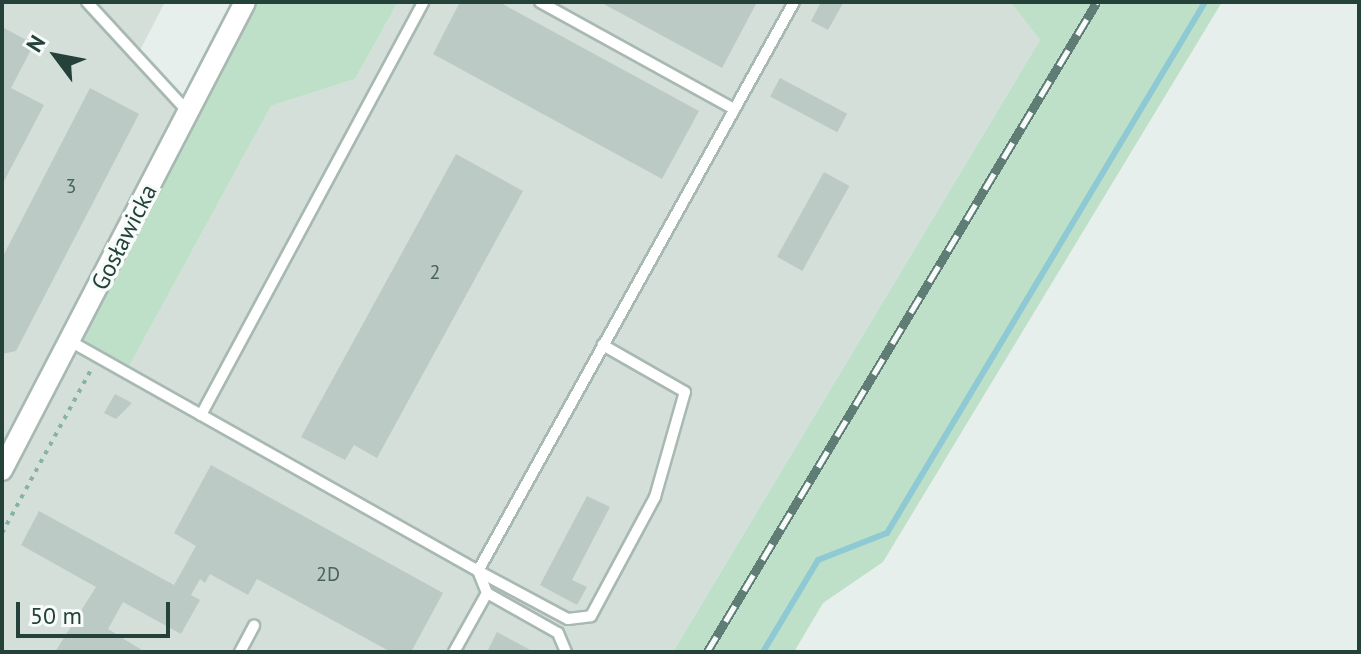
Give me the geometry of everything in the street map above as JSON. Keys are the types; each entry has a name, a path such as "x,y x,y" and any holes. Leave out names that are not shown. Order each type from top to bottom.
{"street":[{"name":"Gosławicka","path":"4,461 70,341 245,2"}],"lane":[{"path":"87,2 188,112"},
{"path":"201,415 423,2"},
{"path":"540,2 734,109"},
{"path":"478,571 794,2"},
{"path":"70,341 568,619 591,616 655,497 685,392 603,345"},
{"path":"478,571 487,593 558,633 566,652"},
{"path":"454,652 487,593"},
{"path":"240,652 254,626"}],"path":[{"path":"2,533 99,357"}],"shaded area":[{"path":"2,2 165,2 137,56 188,112 126,372 271,106 355,79 398,2 1010,2 1040,40 673,652 2,652"}],"green space":[{"path":"245,2 398,2 355,79 271,106 126,372 70,341"},
{"path":"1010,2 1222,2 883,562 823,603 794,652 673,652 1040,40"}],"building":[{"path":"460,2 499,2 699,111 662,179 433,54"},
{"path":"600,2 757,2 722,68"},
{"path":"821,2 843,3 828,30 811,21"},
{"path":"2,27 34,44 11,88 44,105 2,185"},
{"path":"780,78 847,114 837,132 770,97"},
{"path":"90,88 139,114 16,351 2,354 2,258"},
{"path":"456,154 523,191 377,458 354,445 345,460 301,437"},
{"path":"824,172 849,186 802,271 777,257"},
{"path":"115,394 132,403 116,419 104,413"},
{"path":"211,465 443,593 411,652 391,652 257,579 248,595 210,574 205,583 200,579 191,595 200,600 181,634 123,602 108,629 145,652 55,652 96,587 21,545 39,511 174,585 196,546 174,533"},
{"path":"587,496 610,507 572,580 587,587 577,605 540,585"},
{"path":"497,632 534,652 487,652"}],"waterway":[{"path":"763,652 818,560 887,533 1205,2"}],"railway":[{"path":"707,652 1097,2"}]}
